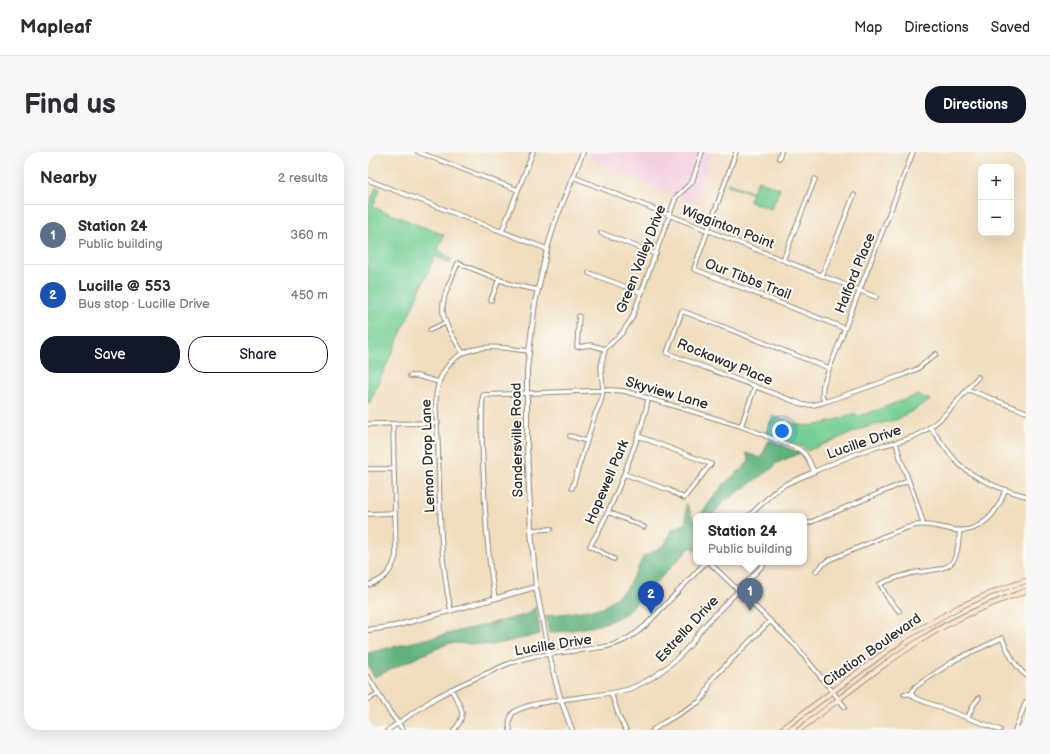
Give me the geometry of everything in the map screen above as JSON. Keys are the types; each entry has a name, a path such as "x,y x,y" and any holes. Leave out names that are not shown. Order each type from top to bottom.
{"main road":[{"name":"Citation Boulevard","path":"781,730 904,638 959,607 998,590 1026,581"},
{"name":"Citation Boulevard","path":"798,730 924,637 961,617 1010,596 1026,591"}],"street":[{"path":"418,152 518,190"},
{"path":"502,231 533,152"},
{"name":"Sandersville Road","path":"572,730 561,700 549,654 536,587 531,530 527,447 528,393 529,351 532,323 547,249 551,233 583,152"},
{"name":"Green Valley Drive","path":"605,349 622,334 630,322 642,293 676,197 692,182 702,152"},
{"name":"Our Tibbs Trail","path":"736,152 694,269 844,328"},
{"path":"779,158 781,152"},
{"name":"Halford Place","path":"825,402 822,396 823,385 913,152"},
{"name":"Wigginton Point","path":"573,177 876,297"},
{"path":"783,260 815,179"},
{"path":"368,180 547,249"},
{"path":"822,275 854,195"},
{"path":"601,233 656,254"},
{"path":"464,353 446,323 442,312 443,300 458,263 513,285 538,290"},
{"path":"589,273 642,293"},
{"path":"491,300 499,279"},
{"name":"Rockaway Place","path":"829,368 682,311 667,353 804,405 825,402 903,375 917,369 936,354"},
{"path":"572,488 595,415 601,401 603,390 601,367 605,349 591,345 577,347 579,316"},
{"path":"430,330 446,323"},
{"name":"Lemon Drop Lane","path":"451,611 445,578 441,533 437,399 439,382 450,364 464,353 474,349 484,347 529,351"},
{"path":"410,376 417,376 439,382"},
{"name":"Lucille Drive","path":"752,513 775,490 869,449 909,439 930,427 950,409 978,377"},
{"path":"741,426 755,387"},
{"path":"967,389 1026,412"},
{"name":"Skyview Lane","path":"494,598 486,528 483,457 483,396 603,390 624,392 741,426 799,449 808,458 814,472"},
{"name":"Hopewell Park","path":"614,559 590,546 608,512 624,474 638,436 648,399"},
{"path":"368,424 438,423"},
{"path":"368,585 390,572 396,556 393,424"},
{"path":"930,427 951,456 961,466 988,483 1004,490 1026,496"},
{"path":"570,436 587,441"},
{"path":"624,474 669,490 684,498 711,464 638,436"},
{"path":"896,443 908,481 918,505 923,524"},
{"path":"368,469 394,468"},
{"path":"807,524 908,481"},
{"path":"816,571 831,559 905,528 929,524 960,530 977,526 986,520 998,507 1004,490"},
{"path":"608,512 644,527"},
{"path":"368,514 395,513"},
{"path":"531,530 551,529"},
{"path":"898,611 887,597 880,584 912,573 949,566 954,559 957,550 960,530"},
{"name":"Lucille Drive","path":"388,730 425,704 451,689 510,663 549,654 612,646 629,638 638,633 705,565"},
{"path":"711,565 796,646 844,707"},
{"name":"Estrella Drive","path":"510,730 509,719 513,714 531,705 628,689 645,682 664,670 691,644 704,627 763,565"},
{"path":"368,630 395,626 536,587"},
{"path":"653,730 699,702 704,697 712,679 770,621"},
{"path":"911,694 915,687 955,660 1002,638 1013,660 1020,670 1026,675"},
{"path":"368,677 403,730"},
{"path":"451,689 461,707 462,714 461,721 454,730"},
{"path":"611,693 620,719 626,730"},
{"path":"368,698 378,694"},
{"path":"904,694 911,694 915,698 1000,730"},
{"path":"968,717 974,704 979,698"},
{"path":"1015,730 1026,702"}],"shaded area":[{"path":"587,152 713,152 695,204 585,157"}],"green space":[{"path":"758,180 780,189 771,209 749,201 752,193 727,185 728,183 753,192"},
{"path":"376,187 380,189 373,207 444,235 438,249 451,259 450,263 435,256 368,404 368,205"},
{"path":"918,395 931,400 898,419 864,428 807,451 803,447 766,433 773,416 800,425 814,425 855,413 857,417"},
{"path":"769,440 800,453 775,464 773,468 722,503 714,513 701,513 724,484 744,467 749,460 746,453 761,458"},
{"path":"687,504 693,519 693,549 691,547 627,612 599,625 549,633 546,616 603,608 627,588 644,556 665,545 671,530 686,523"},
{"path":"536,607 540,634 493,645 449,643 374,677 368,665 368,653 525,615"}],"place":[{"name":"Station 24","path":"750,611"},
{"name":"Lucille @ 553","path":"651,614"}]}
